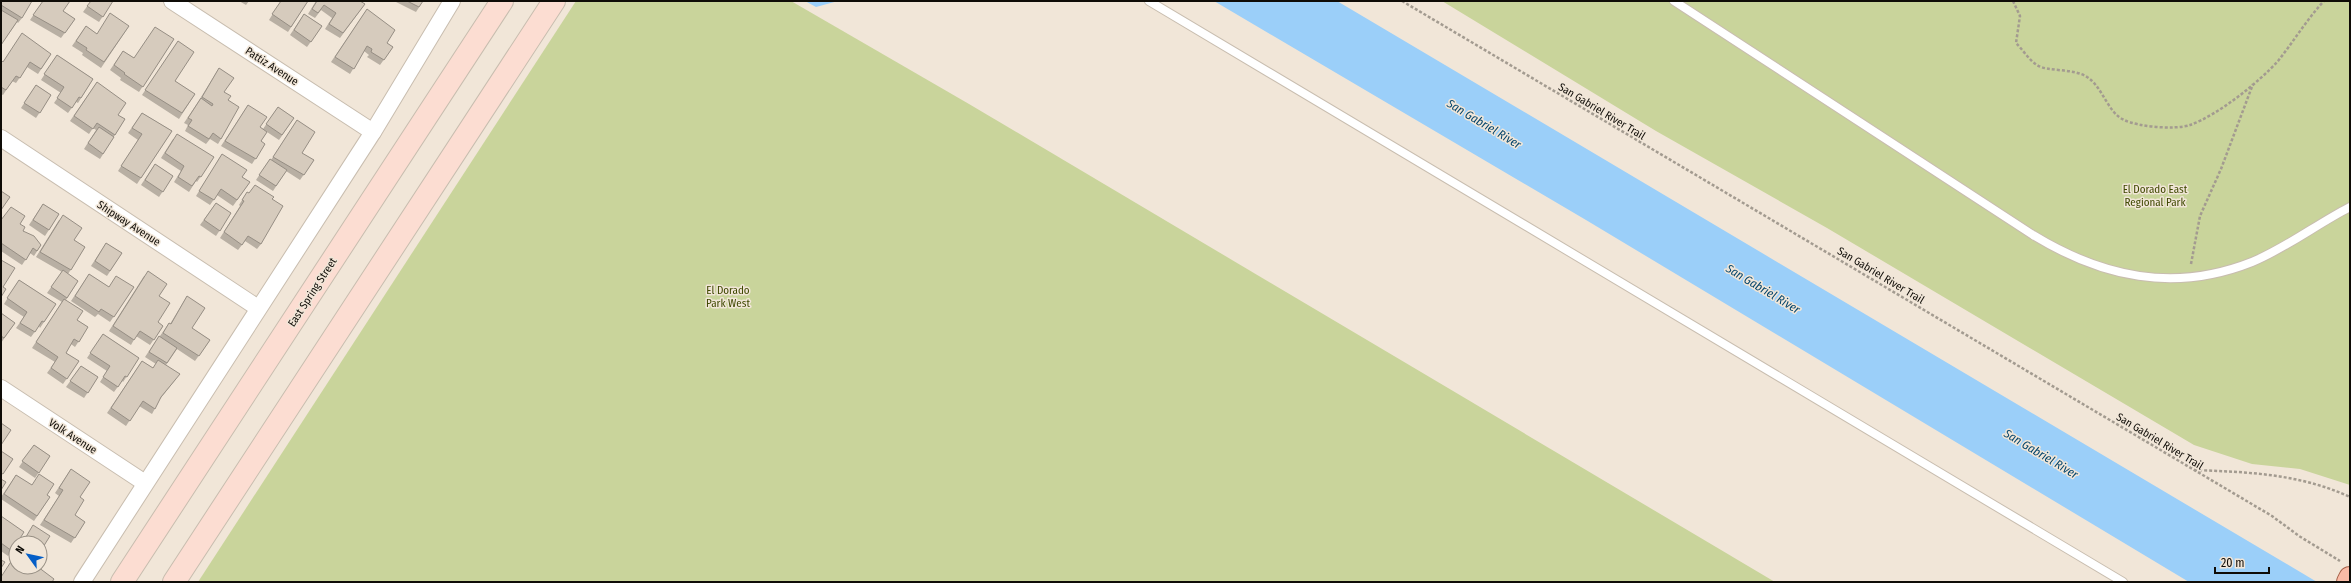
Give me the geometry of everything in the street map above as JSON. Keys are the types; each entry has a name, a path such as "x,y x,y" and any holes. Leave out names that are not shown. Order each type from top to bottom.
{"main road":[{"name":"East Spring Street","path":"122,582 502,1"},
{"path":"174,582 554,1"}],"street":[{"name":"Pattiz Avenue","path":"172,1 373,132"},
{"path":"82,582 373,132 452,1"},
{"name":"Shipway Avenue","path":"1,138 258,308"},
{"name":"Volk Avenue","path":"1,388 145,483"}],"lane":[{"path":"1149,1 2123,582"},
{"path":"1674,1 2053,247 2074,258 2117,273 2138,276 2189,276 2215,272 2253,261 2350,207"}],"path":[{"name":"San Gabriel River Trail","path":"1402,1 2272,516 2347,575"},
{"path":"2013,1 2020,16 2016,43 2038,66 2070,71 2087,76 2097,86 2107,102 2123,120 2149,127 2189,125 2214,113 2238,96 2277,62 2314,12 2324,1"},
{"path":"2189,276 2200,216 2221,169 2254,82"},
{"path":"2194,470 2279,475 2322,486 2350,497"}],"green space":[{"name":"El Dorado Park West","path":"576,1 791,1 969,104 1775,582 198,582"},
{"name":"El Dorado East Regional Park","path":"1442,1 2350,1 2350,485 2300,469 2252,464 2194,445 1827,228 1656,131"}],"water":[{"path":"805,1 838,1 816,7"},
{"name":"San Gabriel River","path":"1214,1 1337,1 2317,582 2189,582 1586,220"}],"building":[{"path":"1,1 32,1 22,18 1,5"},
{"path":"43,1 70,1 63,11 75,19 65,33 33,15"},
{"path":"91,1 113,1 103,17 87,6"},
{"path":"281,1 308,1 291,27 272,14"},
{"path":"317,1 360,1 365,4 343,33 329,24 336,13 324,5 318,13 312,9"},
{"path":"407,1 423,1 419,7"},
{"path":"367,9 395,30 387,43 393,47 384,60 371,52 372,49 367,46 354,69 335,57"},
{"path":"1,10 18,20 1,45"},
{"path":"110,13 129,26 104,62 76,41 86,26 97,34"},
{"path":"304,14 322,26 311,42 294,30"},
{"path":"155,27 174,39 143,87 114,65 123,51 134,58"},
{"path":"22,33 51,54 41,69 30,62 20,78 16,76 6,90 1,87 1,60 3,62"},
{"path":"178,41 194,52 175,81 195,94 182,113 145,90"},
{"path":"57,55 93,79 81,98 79,97 72,108 57,98 64,87 44,74"},
{"path":"219,68 234,78 224,92 231,96 228,100 239,107 221,139 213,133 209,139 188,126 192,120 188,118 201,98 212,106 213,104 202,97"},
{"path":"97,82 126,103 118,115 125,119 115,135 97,123 93,129 74,116"},
{"path":"36,85 51,95 40,113 24,103"},
{"path":"248,105 267,117 260,127 267,132 261,141 265,144 256,159 225,141"},
{"path":"278,107 294,118 282,135 266,124"},
{"path":"142,113 172,131 141,178 121,166 142,134 132,128"},
{"path":"297,120 315,132 302,153 314,160 304,175 273,157"},
{"path":"99,127 114,137 103,154 88,143"},
{"path":"177,134 214,157 201,177 199,176 192,186 178,177 184,166 165,153"},
{"path":"222,154 247,170 242,177 250,182 237,200 221,189 214,200 199,191"},
{"path":"270,159 287,170 276,186 259,175"},
{"path":"155,164 173,176 163,192 145,180"},
{"path":"255,185 274,197 272,199 283,206 261,244 248,236 242,245 224,232 244,201 242,200 247,192 249,193"},
{"path":"1,191 10,197 1,210"},
{"path":"216,203 231,213 220,231 204,220"},
{"path":"43,204 59,214 49,230 33,220"},
{"path":"11,207 25,216 20,224 25,227 23,231 34,236 41,245 37,251 33,248 26,260 1,243 1,220"},
{"path":"63,215 82,228 74,240 85,247 71,270 40,252"},
{"path":"106,243 122,253 110,271 95,261"},
{"path":"1,260 15,268 3,287 6,289 1,297"},
{"path":"63,270 78,281 67,298 51,287"},
{"path":"148,271 167,284 159,296 170,303 158,322 163,326 154,340 140,331 134,340 113,326"},
{"path":"89,274 109,287 116,276 134,287 114,317 101,309 99,312 75,296"},
{"path":"19,280 56,304 35,332 20,323 27,312 7,298"},
{"path":"187,296 205,308 192,328 210,340 199,356 163,333 169,323 171,324"},
{"path":"64,299 83,311 77,320 88,327 79,342 74,339 66,353 79,361 67,379 51,368 58,357 36,342"},
{"path":"1,313 15,323 4,338 1,336"},
{"path":"103,334 139,358 127,377 125,376 118,387 103,377 110,366 90,353"},
{"path":"159,336 177,348 167,363 149,352"},
{"path":"158,360 180,374 161,397 155,409 143,401 130,421 111,408 142,361 153,368"},
{"path":"81,366 98,377 88,393 70,381"},
{"path":"1,423 11,430 1,445"},
{"path":"34,445 50,456 39,473 22,461"},
{"path":"1,451 13,459 3,474 1,473"},
{"path":"71,469 90,482 80,497 84,500 75,515 85,522 75,538 44,520 63,490 59,488"},
{"path":"39,474 54,484 47,495 50,497 37,516 4,494 16,475 32,485"},
{"path":"1,479 6,482 1,490"},
{"path":"1,516 24,532 22,535 8,535 8,548 1,543"},
{"path":"33,525 50,536 48,539 48,535 27,535"},
{"path":"1,560 5,562 1,568"},
{"path":"8,566 8,575 48,574 54,579 52,582 1,582 1,577"}]}
